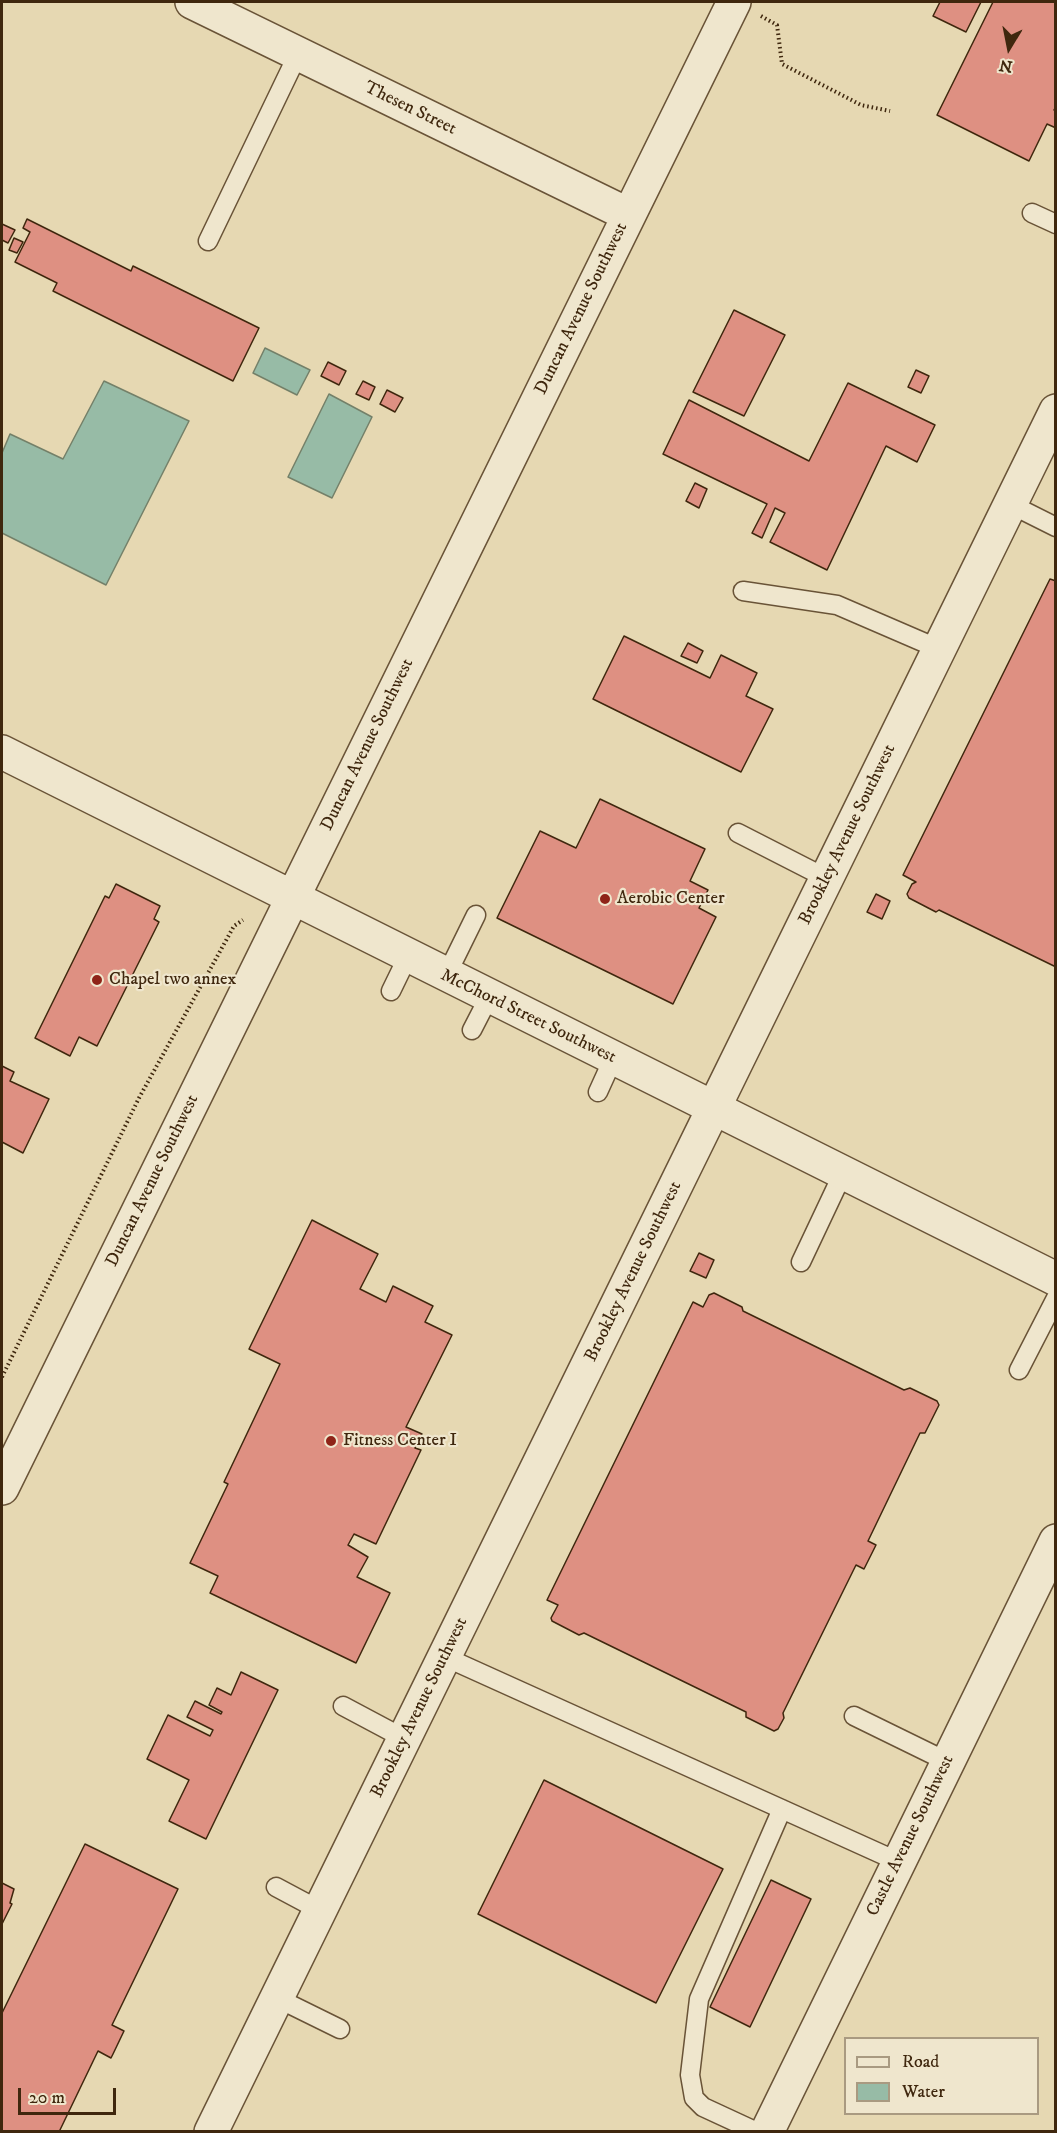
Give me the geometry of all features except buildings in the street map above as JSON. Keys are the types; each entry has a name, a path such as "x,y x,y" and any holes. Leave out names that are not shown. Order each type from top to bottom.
{"street":[{"name":"Thesen Street","path":"192,2 629,215"},
{"name":"Duncan Avenue Southwest","path":"2,1488 629,215 745,7"},
{"name":"Brookley Avenue Southwest","path":"211,2132 1056,411"},
{"name":"McChord Street Southwest","path":"2,752 489,998 1056,1280"},
{"name":"Castle Avenue Southwest","path":"767,2132 1056,1541"}],"lane":[{"path":"208,241 298,54"},
{"path":"1032,213 1056,224"},
{"path":"1010,504 1056,527"},
{"path":"743,591 837,605 939,649"},
{"path":"738,833 826,878"},
{"path":"446,976 477,915"},
{"path":"391,991 408,956"},
{"path":"472,1030 489,998"},
{"path":"598,1092 613,1059"},
{"path":"801,1262 843,1173"},
{"path":"1019,1370 1056,1298"},
{"path":"445,1657 899,1862"},
{"path":"343,1706 405,1739"},
{"path":"854,1716 948,1762"},
{"path":"757,2132 703,2107 694,2098 690,2075 699,1999 782,1809"},
{"path":"276,1887 321,1911"},
{"path":"277,1998 340,2029"}],"path":[{"path":"745,7 777,25 782,64 861,105 890,111"},
{"path":"2,1377 139,1098 234,926 252,915"}],"water":[{"path":"265,348 310,370 297,395 253,373"},
{"path":"104,381 189,421 106,585 2,533 2,453 10,434 63,459"},
{"path":"329,394 372,417 332,498 288,477"}],"place":[{"name":"Aerobic Center","path":"605,899"},
{"name":"Chapel two annex","path":"97,980"},
{"name":"Fitness Center I","path":"331,1441"}]}
